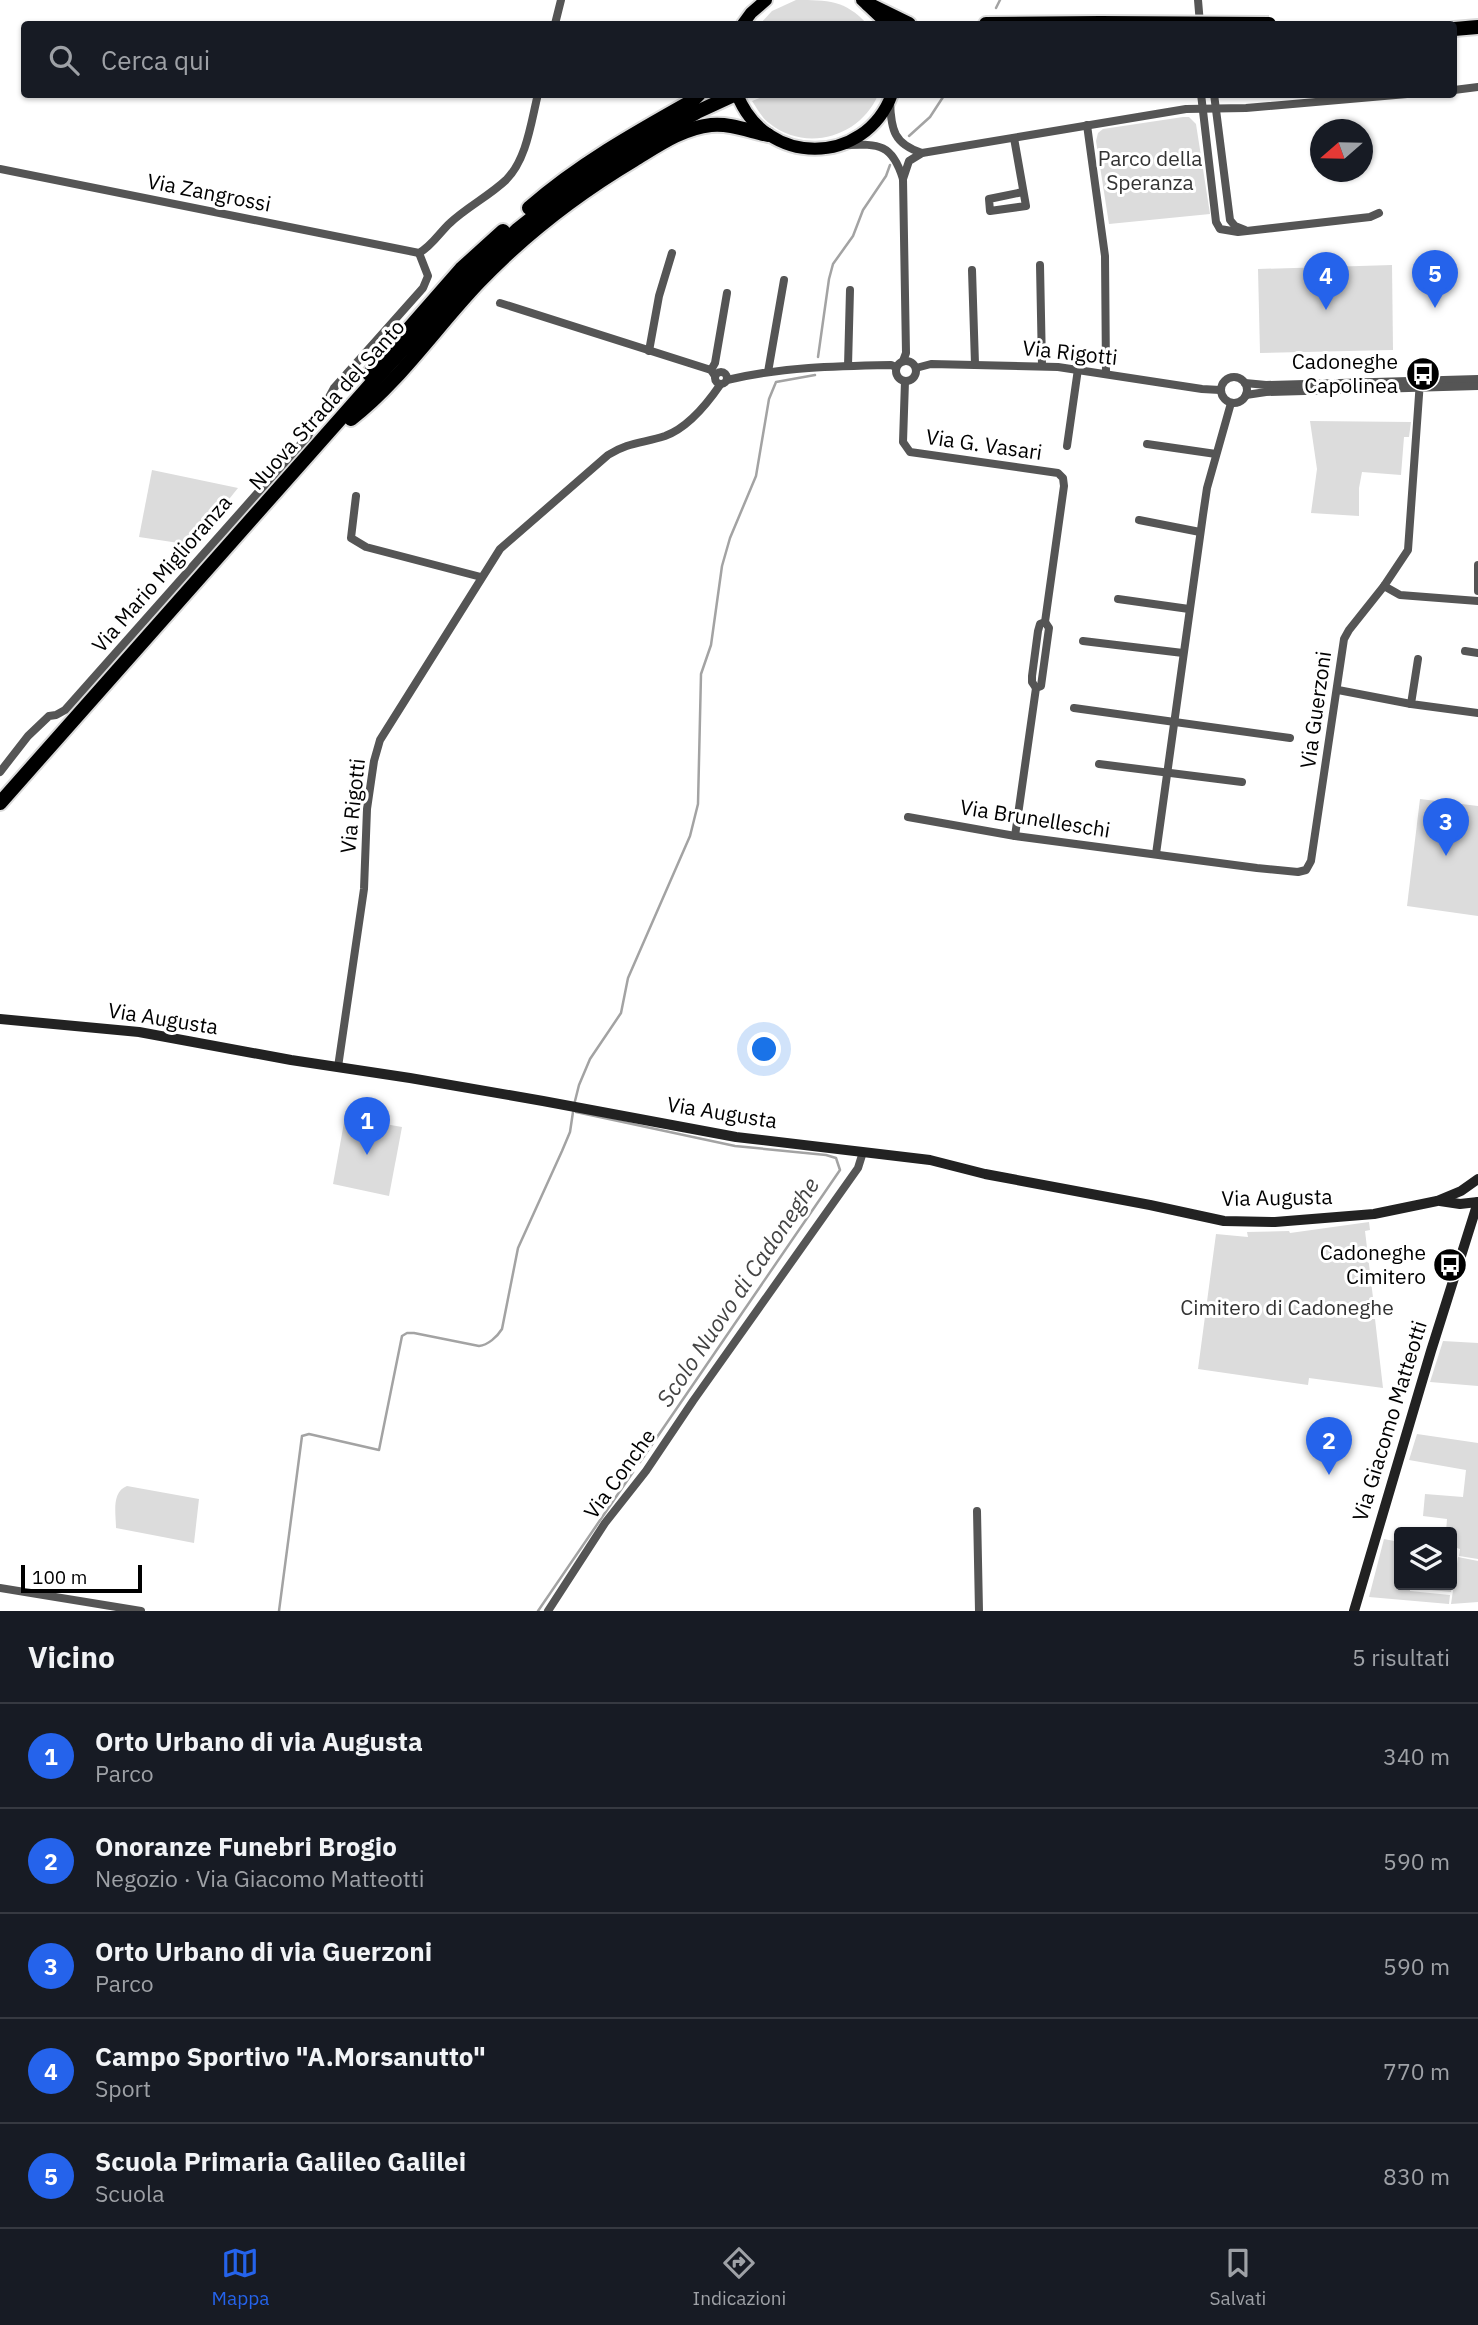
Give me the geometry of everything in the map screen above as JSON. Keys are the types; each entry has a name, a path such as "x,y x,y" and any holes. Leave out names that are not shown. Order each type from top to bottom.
{"highway":[{"path":"865,2 903,21"},
{"path":"1457,29 1478,27"},
{"path":"1457,38 1478,37"},
{"path":"322,441 345,401 461,269 555,185 695,98"},
{"name":"Nuova Strada del Santo","path":"0,803 473,273 540,210 621,153 727,98"},
{"path":"322,441 355,416 387,386 479,282 530,234 576,198 624,166 686,131 711,125 729,125 768,135"}],"main road":[{"path":"747,19 759,0"},
{"path":"747,19 766,0"},
{"path":"865,2 881,21"},
{"path":"738,98 753,122 768,135 784,145 805,149 841,145 858,137 869,128 890,98"}],"street":[{"path":"556,21 561,0"},
{"path":"1198,0 1200,21"},
{"path":"1457,90 1478,87"},
{"path":"415,252 426,249 450,223 495,189 511,173 519,160 537,98"},
{"path":"891,98 892,128 897,138 910,149 922,153"},
{"path":"1201,98 1216,222 1220,229 1229,232 1370,217 1379,213"},
{"path":"1214,98 1230,220 1235,226 1245,230"},
{"path":"903,180 909,161 922,153 1186,109 1216,110 1359,98"},
{"path":"1087,125 1105,256 1106,373"},
{"path":"1014,138 1023,192"},
{"path":"841,145 866,144 881,147 891,153 903,180 906,353 903,361 896,367"},
{"name":"Via Zangrossi","path":"0,169 415,252"},
{"name":"Via Mario Miglioranza","path":"0,772 20,744 49,716 65,710 308,436 334,388 423,288 428,276 415,252"},
{"path":"649,351 659,296 672,253"},
{"path":"1040,265 1042,366"},
{"path":"972,270 975,364"},
{"path":"768,372 784,280"},
{"path":"848,366 850,290"},
{"path":"727,293 713,373 715,381 724,382 768,372 848,366 896,367"},
{"path":"500,303 713,373"},
{"path":"896,367 897,377 905,381 913,378 916,368 912,363 903,361"},
{"name":"Via Rigotti","path":"916,368 975,364 1042,366 1220,390 1228,377 1240,377 1245,383 1266,385 1478,386"},
{"path":"1067,446 1078,369"},
{"name":"Via Rigotti","path":"1231,403 1239,402 1246,395 1266,392 1478,379"},
{"name":"Via G. Vasari","path":"905,381 903,442 907,450 1058,473 1063,478 1045,622 1049,628 1043,677 1041,685 1036,688 1015,836"},
{"name":"Via Rigotti","path":"338,1067 364,889 367,809 380,740 500,549 608,455 628,444 665,436 675,431 695,415 724,382"},
{"path":"1245,383 1246,395"},
{"name":"Via Guerzoni","path":"1156,854 1298,872 1306,870 1311,860 1344,639 1408,550 1420,384"},
{"path":"1156,854 1207,488 1231,403 1224,400 1220,390"},
{"path":"1147,444 1216,454"},
{"path":"356,496 351,538 356,542 366,547 481,577"},
{"path":"1139,520 1200,532"},
{"path":"1478,565 1478,592"},
{"path":"1384,586 1400,595 1478,601"},
{"path":"1118,599 1189,609"},
{"path":"1083,640 1183,653"},
{"path":"1465,652 1478,653"},
{"path":"1411,704 1418,659"},
{"path":"1338,690 1478,713"},
{"path":"1074,708 1290,738"},
{"path":"1099,764 1242,782"},
{"name":"Via Brunelleschi","path":"908,817 1015,836 1156,854"},
{"name":"Via Augusta","path":"0,1019 139,1032 573,1106 736,1137 930,1160 985,1174 1224,1221 1275,1222 1355,1216 1437,1201 1461,1191 1478,1179"},
{"name":"Via Conche","path":"548,1611 605,1522 646,1471 858,1168 863,1152"},
{"path":"1461,1191 1478,1202"},
{"name":"Via Augusta","path":"1437,1201 1460,1205 1478,1202"},
{"name":"Via Giacomo Matteotti","path":"1354,1611 1478,1202"},
{"path":"1460,1205 1472,1221"},
{"path":"977,1511 979,1611"},
{"path":"0,1588 141,1611"}],"green space":[{"path":"796,0 818,0 843,6 864,21 763,21 772,11"},
{"path":"760,98 876,98 859,121 831,136 815,138 784,132 766,121 752,101"},
{"name":"Parco della Speranza","path":"1189,117 1196,124 1210,214 1109,224 1096,141 1098,133 1103,129"},
{"path":"1392,265 1393,350 1260,353 1258,269"},
{"path":"1310,421 1411,422 1409,437 1404,437 1401,475 1362,472 1359,516 1311,513 1317,469"},
{"path":"152,470 238,488 192,545 139,537"},
{"path":"1420,799 1478,806 1478,916 1407,906"},
{"path":"345,1117 402,1127 389,1196 333,1184"},
{"name":"Cimitero di Cadoneghe","path":"1369,1222 1370,1230 1365,1231 1374,1306 1379,1306 1380,1314 1372,1316 1372,1319 1375,1319 1383,1388 1309,1378 1308,1385 1198,1369 1216,1234 1248,1237 1247,1232 1290,1233"},
{"path":"1443,1341 1478,1343 1478,1386 1430,1382"},
{"path":"1417,1434 1478,1443 1478,1559 1459,1556 1457,1527 1446,1527 1447,1519 1423,1516 1425,1494 1463,1497 1466,1470 1409,1460"},
{"path":"127,1486 199,1499 194,1543 116,1528 116,1498"},
{"path":"1384,1539 1394,1541 1394,1590 1450,1595 1449,1604 1369,1597"},
{"path":"1458,1557 1478,1561 1478,1602 1451,1604 1453,1590 1457,1590"}],"waterway":[{"name":"Scolo Nuovo di Cadoneghe","path":"996,8 1000,0"},
{"name":"Scolo Nuovo di Cadoneghe","path":"909,136 930,117 942,98"},
{"name":"Scolo Nuovo di Cadoneghe","path":"818,357 833,264 853,236 863,210 886,176 890,165"},
{"name":"Scolo Nuovo di Cadoneghe","path":"574,1105 590,1059 621,1013 628,978 690,836 698,804 701,674 711,645 722,566 730,538 756,476 769,399 776,382 815,375"},
{"path":"279,1611 302,1436 309,1434 379,1450 402,1336 414,1333 479,1346 498,1335 502,1329 518,1248 570,1132 573,1112"},
{"name":"Scolo Nuovo di Cadoneghe","path":"576,1112 735,1146 826,1155 836,1158 840,1170 640,1462"},
{"name":"Scolo Nuovo di Cadoneghe","path":"538,1611 633,1472"}],"place":[{"name":"Scuola Primaria Galileo Galilei","path":"1435,308"},
{"name":"Campo Sportivo \"A.Morsanutto\"","path":"1326,310"},
{"name":"Cadoneghe Capolinea","path":"1423,374"},
{"name":"Orto Urbano di via Guerzoni","path":"1446,856"},
{"name":"Orto Urbano di via Augusta","path":"367,1155"},
{"name":"Cadoneghe Cimitero","path":"1450,1265"},
{"name":"Onoranze Funebri Brogio","path":"1329,1475"}]}
